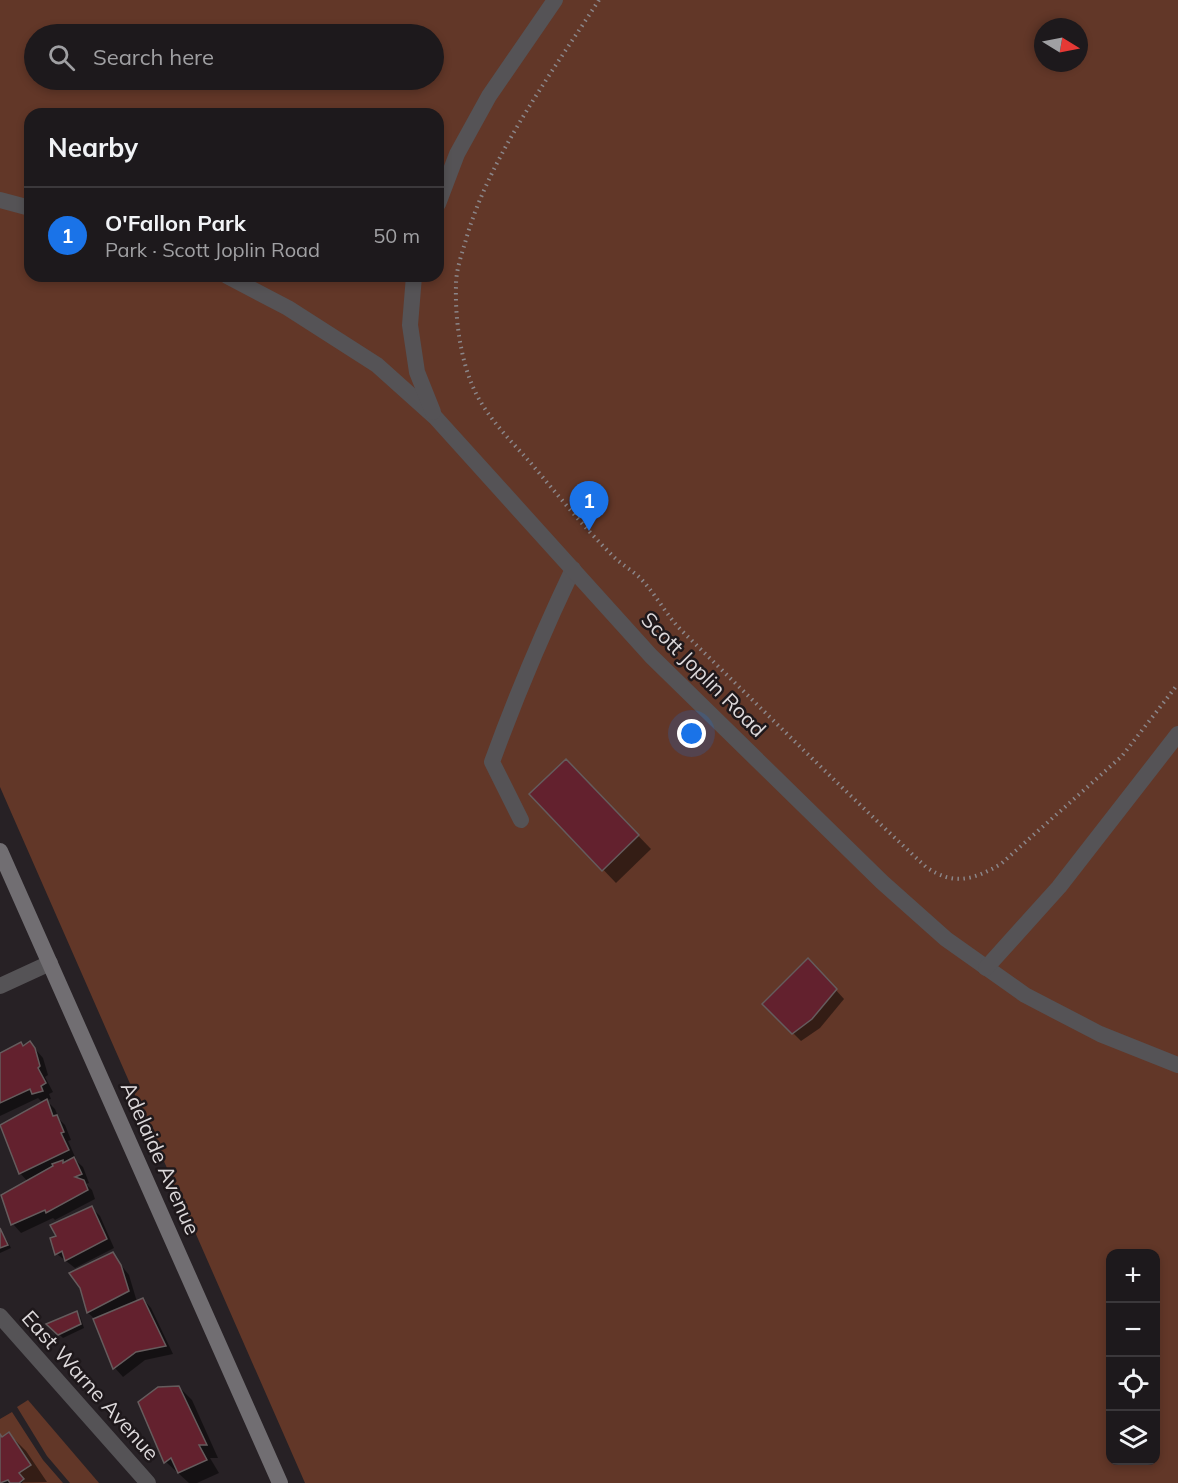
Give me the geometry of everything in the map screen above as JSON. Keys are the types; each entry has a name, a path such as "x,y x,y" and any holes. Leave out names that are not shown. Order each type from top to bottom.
{"main road":[{"name":"Adelaide Avenue","path":"0,851 280,1483"}],"street":[{"path":"444,188 457,154 489,96 555,0"},
{"path":"0,200 24,206"},
{"name":"Scott Joplin Road","path":"238,282 288,308 377,366 435,417 651,656 882,882 946,939 1025,995 1100,1034 1178,1065"},
{"path":"414,282 410,325 417,372 435,417"},
{"path":"521,820 492,762 530,660 573,569"},
{"path":"986,968 1059,887 1178,734"},
{"path":"0,986 50,963"},
{"name":"East Warne Avenue","path":"0,1316 148,1483"}],"path":[{"path":"599,0 546,80 501,155 482,192 460,259 456,283 462,351 476,394 484,409 512,443 590,531 648,587 680,629 827,775 926,867 938,875 950,879 964,879 981,876 1002,864 1122,756 1178,684"}],"shaded area":[{"path":"0,0 1178,0 1178,1483 305,1483 0,787"},
{"path":"28,1400 99,1483 70,1483 47,1456 17,1407"},
{"path":"12,1412 43,1460 63,1483 22,1483 24,1479 19,1473 8,1432 2,1437 0,1434 0,1419"}],"building":[{"path":"566,759 639,835 602,871 529,794"},
{"path":"808,958 837,989 812,1019 792,1034 762,1004"},
{"path":"30,1041 35,1048 40,1066 38,1068 46,1083 41,1086 43,1091 32,1094 30,1089 0,1103 0,1053 21,1042 23,1046"},
{"path":"47,1099 53,1116 57,1115 64,1132 61,1133 69,1150 19,1174 0,1125"},
{"path":"74,1157 82,1174 75,1177 84,1180 88,1190 46,1213 45,1210 11,1225 1,1195 53,1166 52,1164 63,1160 63,1163"},
{"path":"92,1206 107,1239 65,1261 62,1251 55,1255 50,1238 56,1236 50,1225"},
{"path":"0,1228 8,1245 0,1248"},
{"path":"113,1252 121,1265 129,1291 87,1313 80,1288 69,1273"},
{"path":"143,1298 166,1346 136,1352 113,1369 93,1319"},
{"path":"77,1311 81,1324 58,1335 46,1324"},
{"path":"179,1386 207,1445 199,1445 207,1460 178,1473 171,1458 164,1463 138,1402 158,1387"},
{"path":"9,1432 31,1465 19,1473 24,1479 19,1483 10,1483 8,1480 0,1483 0,1434 2,1437"}],"place":[{"name":"O'Fallon Park","path":"589,531"}]}
